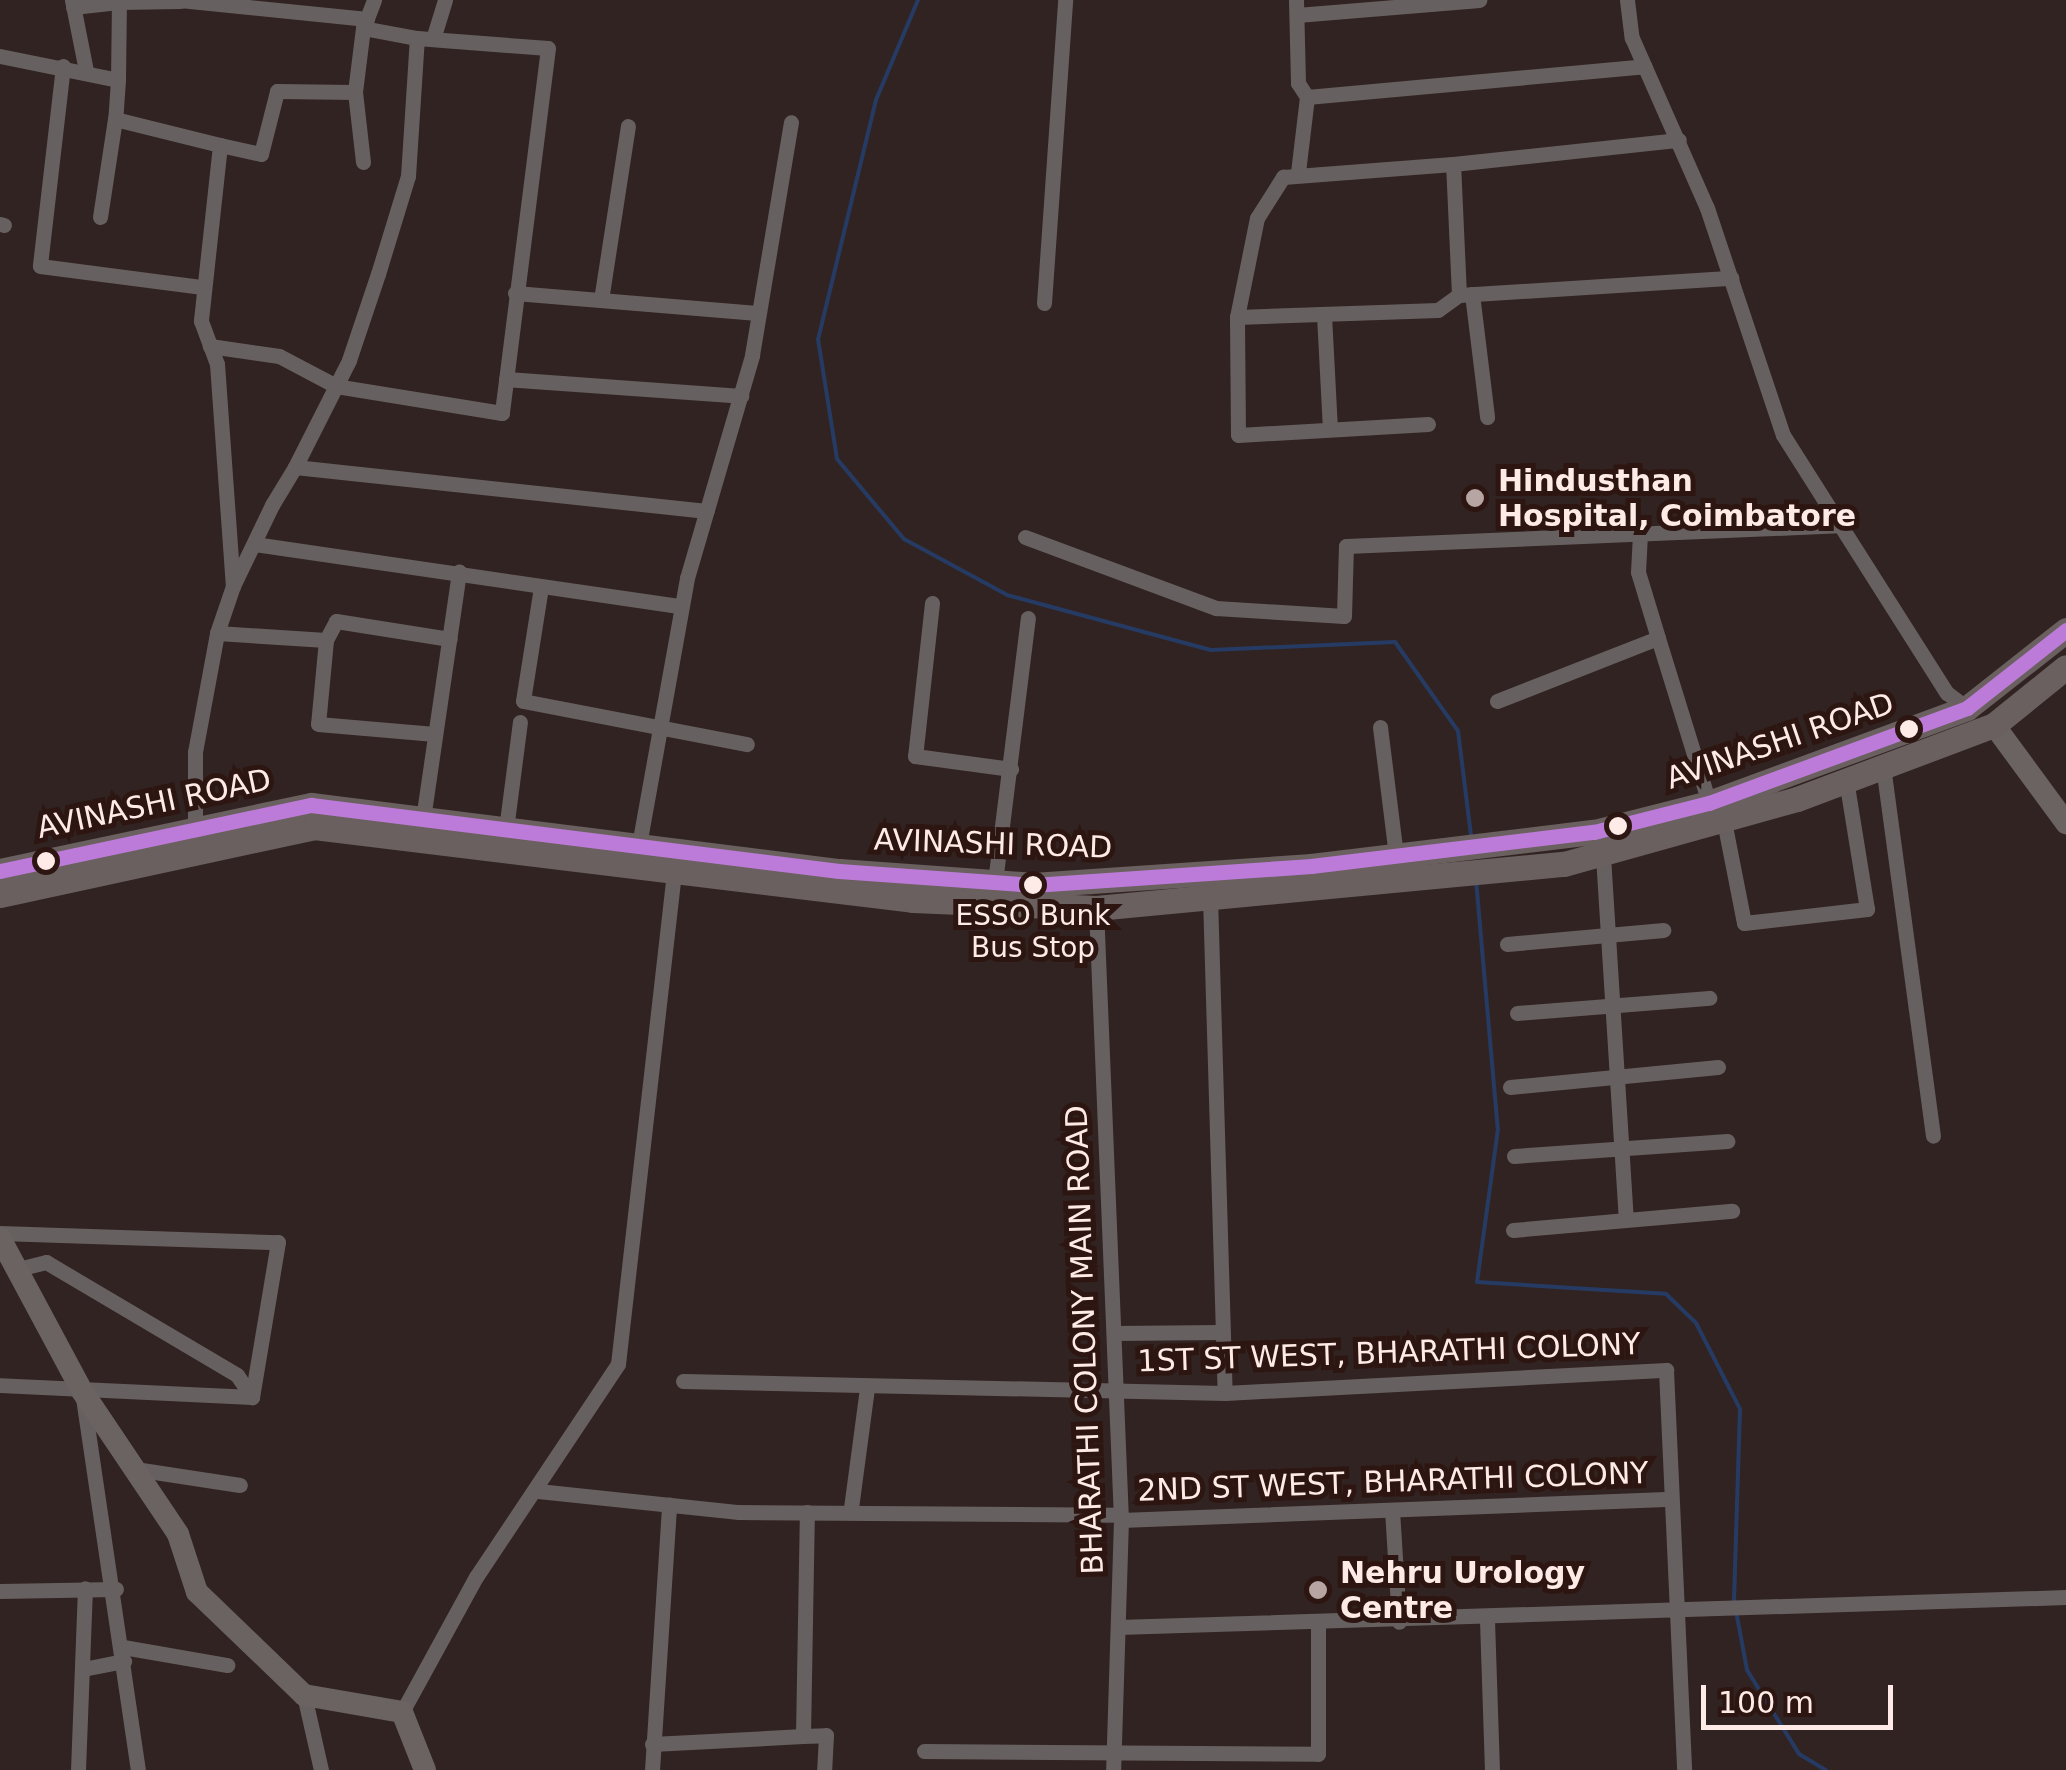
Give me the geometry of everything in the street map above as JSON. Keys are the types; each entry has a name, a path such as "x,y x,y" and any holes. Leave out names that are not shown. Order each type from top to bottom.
{"main road":[{"name":"AVINASHI ROAD","path":"1510,855 1602,856 1716,812 1967,708 2066,630"},
{"name":"AVINASHI ROAD","path":"505,835 674,872 913,900 1096,908 1210,897 1510,855 1846,780 1994,725 2066,666"},
{"name":"AVINASHI ROAD","path":"0,871 195,825 311,805 424,812 456,828"},
{"name":"AVINASHI ROAD","path":"0,896 314,826 456,828 996,882 1096,883 1396,855 1454,861"}],"street":[{"path":"86,72 72,4 180,0 365,23 425,39 548,48 502,413 336,386 279,356 210,346"},
{"path":"363,162 355,92 365,23 374,0"},
{"path":"195,825 195,752 217,633 232,586 336,386 408,176 425,39 444,0"},
{"path":"1044,303 1065,0"},
{"path":"1298,172 1307,98 1298,83 1297,8 1478,0"},
{"path":"1627,0 1645,66 1679,140 1731,278 1783,435 1947,693 1967,708"},
{"path":"100,217 115,119 119,2"},
{"path":"0,56 118,80"},
{"path":"63,66 40,266 200,287"},
{"path":"1307,98 1645,66"},
{"path":"115,119 261,154 277,90 355,92"},
{"path":"639,845 681,606 741,396 791,122"},
{"path":"601,300 628,126"},
{"path":"1428,424 1238,435 1237,317 1257,218 1282,178 1298,172 1453,164 1679,140"},
{"path":"220,145 200,287 210,346 232,586"},
{"path":"1453,164 1465,294 1486,417"},
{"path":"1237,317 1438,310 1465,294 1731,278"},
{"path":"516,294 756,313"},
{"path":"1324,316 1330,428"},
{"path":"506,379 741,396"},
{"path":"295,467 707,511"},
{"path":"1025,537 1216,608 1344,616 1346,546 1839,525"},
{"path":"1640,534 1638,572 1716,812 1744,923 1867,909 1846,780"},
{"path":"254,544 681,606"},
{"path":"424,812 459,572"},
{"path":"540,587 524,702 747,744"},
{"path":"932,603 915,756 1011,769"},
{"path":"996,882 1028,618"},
{"path":"435,734 318,724 326,640 336,621 450,639"},
{"path":"217,633 326,640"},
{"path":"1496,700 1658,638"},
{"path":"505,835 520,722"},
{"path":"1994,725 2066,823"},
{"path":"1380,727 1396,855"},
{"path":"1882,766 1934,1136"},
{"path":"1602,856 1612,933 1612,1008 1626,1219"},
{"path":"402,1712 476,1577 538,1491 618,1364 674,872"},
{"path":"1210,897 1220,1332 1225,1393"},
{"name":"BHARATHI COLONY MAIN ROAD","path":"1096,908 1121,1517 1113,1764"},
{"path":"1507,944 1663,930"},
{"path":"1517,1013 1709,998"},
{"path":"1510,1087 1718,1066"},
{"path":"1514,1156 1727,1142"},
{"path":"1513,1230 1732,1211"},
{"path":"252,1396 278,1242 0,1236 82,1391 178,1534 197,1592 304,1695 321,1770"},
{"path":"18,1269 46,1262 238,1375 252,1396"},
{"path":"1114,1333 1220,1332"},
{"name":"1ST ST WEST, BHARATHI COLONY","path":"683,1381 1225,1393 1666,1370 1666,1499"},
{"path":"0,1385 252,1396"},
{"path":"851,1508 866,1388"},
{"path":"82,1391 116,1589 138,1770"},
{"path":"136,1469 240,1486"},
{"name":"2ND ST WEST, BHARATHI COLONY","path":"538,1491 807,1512 851,1508 1121,1517 1666,1499"},
{"path":"1666,1499 1684,1770"},
{"path":"652,1770 669,1504"},
{"path":"1392,1510 1399,1622"},
{"path":"803,1736 807,1512"},
{"path":"78,1770 85,1588"},
{"path":"0,1591 116,1589"},
{"path":"1118,1627 1672,1616 1755,1608 2066,1598"},
{"path":"1487,1620 1492,1770"},
{"path":"924,1751 1113,1764 1318,1754 1318,1623"},
{"path":"83,1669 124,1654 226,1665"},
{"path":"304,1695 402,1712"},
{"path":"402,1712 425,1770"},
{"path":"652,1744 826,1735 824,1770"}],"waterway":[{"path":"918,0 876,100 818,339 837,459 904,539 1007,595 1211,650 1395,642 1458,731 1471,836"},
{"path":"1476,880 1498,1129 1477,1282 1666,1294 1696,1323 1740,1409 1734,1602"},
{"path":"1736,1611 1747,1670 1799,1754 1826,1770"}],"transit line":[{"path":"0,871 311,805 839,871 1033,885 1311,866 1594,832 1709,803 1967,708 2066,630"}],"place":[{"name":"Hindusthan Hospital, Coimbatore","path":"1475,498"},
{"name":"ESSO Bunk Bus Stop","path":"1033,885"},
{"name":"Nehru Urology Centre","path":"1318,1590"}]}
